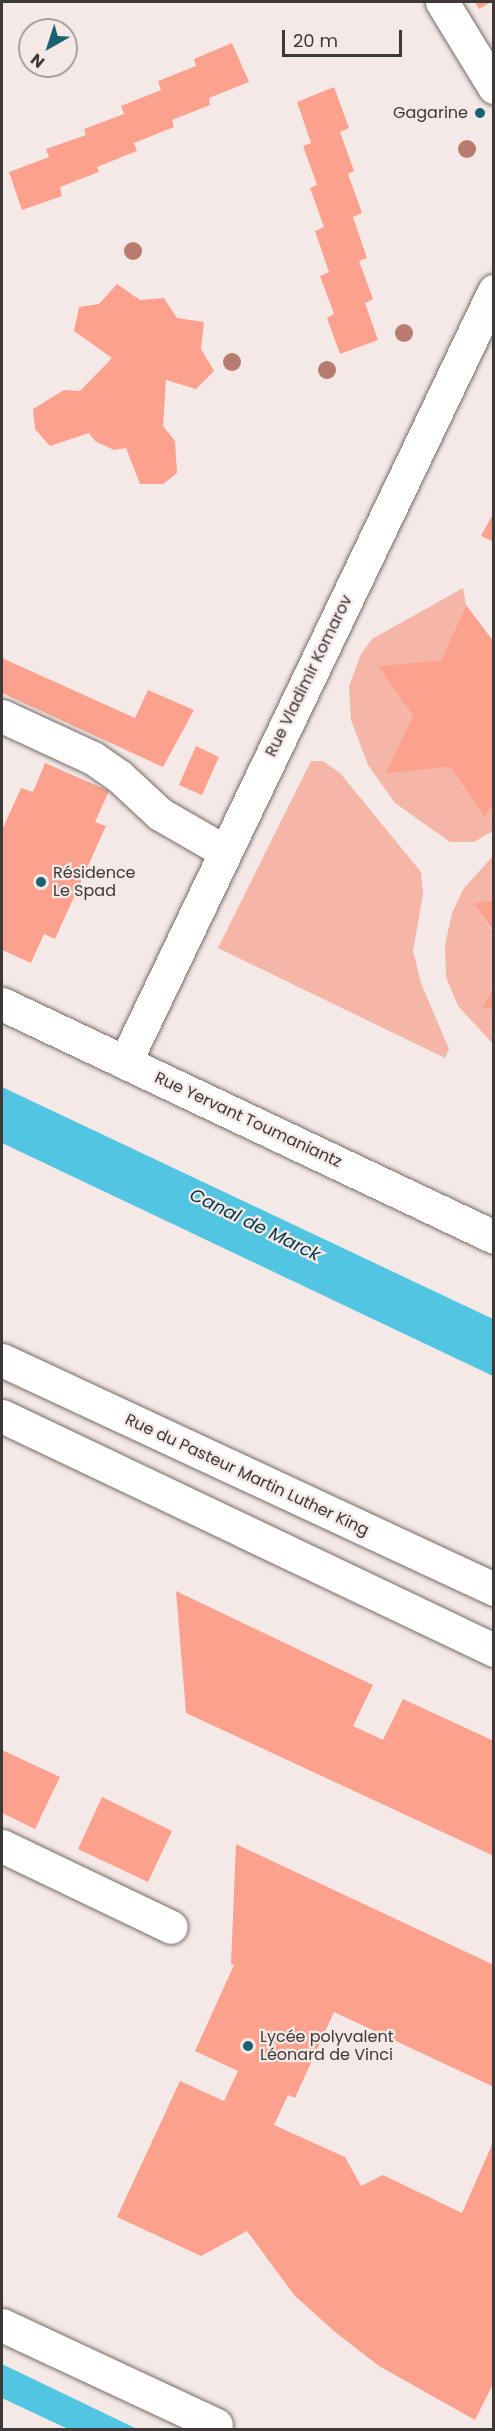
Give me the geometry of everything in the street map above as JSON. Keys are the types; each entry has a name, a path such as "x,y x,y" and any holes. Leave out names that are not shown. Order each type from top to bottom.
{"street":[{"path":"442,2 494,87"},
{"name":"Rue Vladimir Komarov","path":"125,1062 494,291"},
{"path":"2,716 93,758 119,776 160,814 224,852"},
{"name":"Rue Yervant Toumaniantz","path":"2,1004 494,1237"},
{"name":"Rue du Pasteur Martin Luther King","path":"2,1360 494,1589"},
{"path":"2,1416 494,1650"},
{"path":"2,1846 171,1927"},
{"path":"2,2325 216,2425"}],"shaded area":[{"path":"463,588 466,605 441,660 379,666 413,716 387,772 450,767 485,818 493,801 493,831 474,842 450,842 395,803 368,765 351,720 349,686 361,654 372,639"},
{"path":"311,761 323,761 340,773 421,872 423,894 413,951 421,983 449,1049 445,1058 218,948"},
{"path":"493,856 493,900 473,903 493,932 493,986 483,1009 493,1008 493,1044 458,1006 446,977 445,945 452,913 464,888"}],"water":[{"name":"Canal de Marck","path":"2,1087 493,1319 493,1376 2,1143"},
{"path":"2,2364 137,2429 68,2429 2,2398"}],"building":[{"path":"475,2 491,2 479,9"},
{"path":"232,43 249,82 209,98 210,105 172,120 174,127 134,143 137,151 97,167 99,172 60,187 62,196 22,210 9,172 49,157 46,149 86,135 84,129 124,114 121,106 161,90 158,81 196,66 194,59"},
{"path":"334,87 349,128 340,132 354,171 348,174 362,213 353,217 367,258 359,261 373,299 365,303 378,340 340,354 327,318 334,314 320,276 329,272 315,231 324,227 310,188 317,185 303,146 311,143 297,102"},
{"path":"117,284 140,300 164,298 177,318 204,322 201,349 214,371 196,389 166,380 163,426 175,441 177,473 163,484 140,484 126,448 114,450 95,441 89,433 50,446 35,429 33,409 64,390 80,391 112,358 74,331 79,307 99,304"},
{"path":"494,512 494,542 481,536"},
{"path":"466,605 494,642 494,801 485,818 450,767 386,773 413,716 378,666 441,660"},
{"path":"2,658 135,718 148,690 194,710 163,767 2,693"},
{"path":"196,746 219,757 202,795 179,785"},
{"name":"Résidence Le Spad","path":"45,763 109,791 95,822 106,826 55,939 44,934 31,963 2,950 2,830 21,788 33,792"},
{"path":"494,900 494,932 473,903"},
{"path":"494,986 494,1008 482,1009"},
{"path":"176,1591 373,1685 353,1726 383,1740 403,1699 494,1741 494,1856 186,1713"},
{"path":"2,1750 60,1777 35,1829 2,1813"},
{"path":"102,1797 172,1831 148,1882 78,1849"},
{"path":"236,1844 494,1965 494,2087 334,2012 295,2098 288,2095 274,2125 345,2157 361,2186 383,2175 462,2213 494,2140 494,2382 475,2420 379,2366 335,2332 294,2295 247,2231 201,2256 117,2217 180,2081 224,2101 238,2071 195,2051 234,1965 231,1964"}],"place":[{"name":"Gagarine","path":"480,113"},
{"name":"Résidence Le Spad","path":"41,882"},
{"name":"Lycée polyvalent Léonard de Vinci","path":"248,2046"}]}
